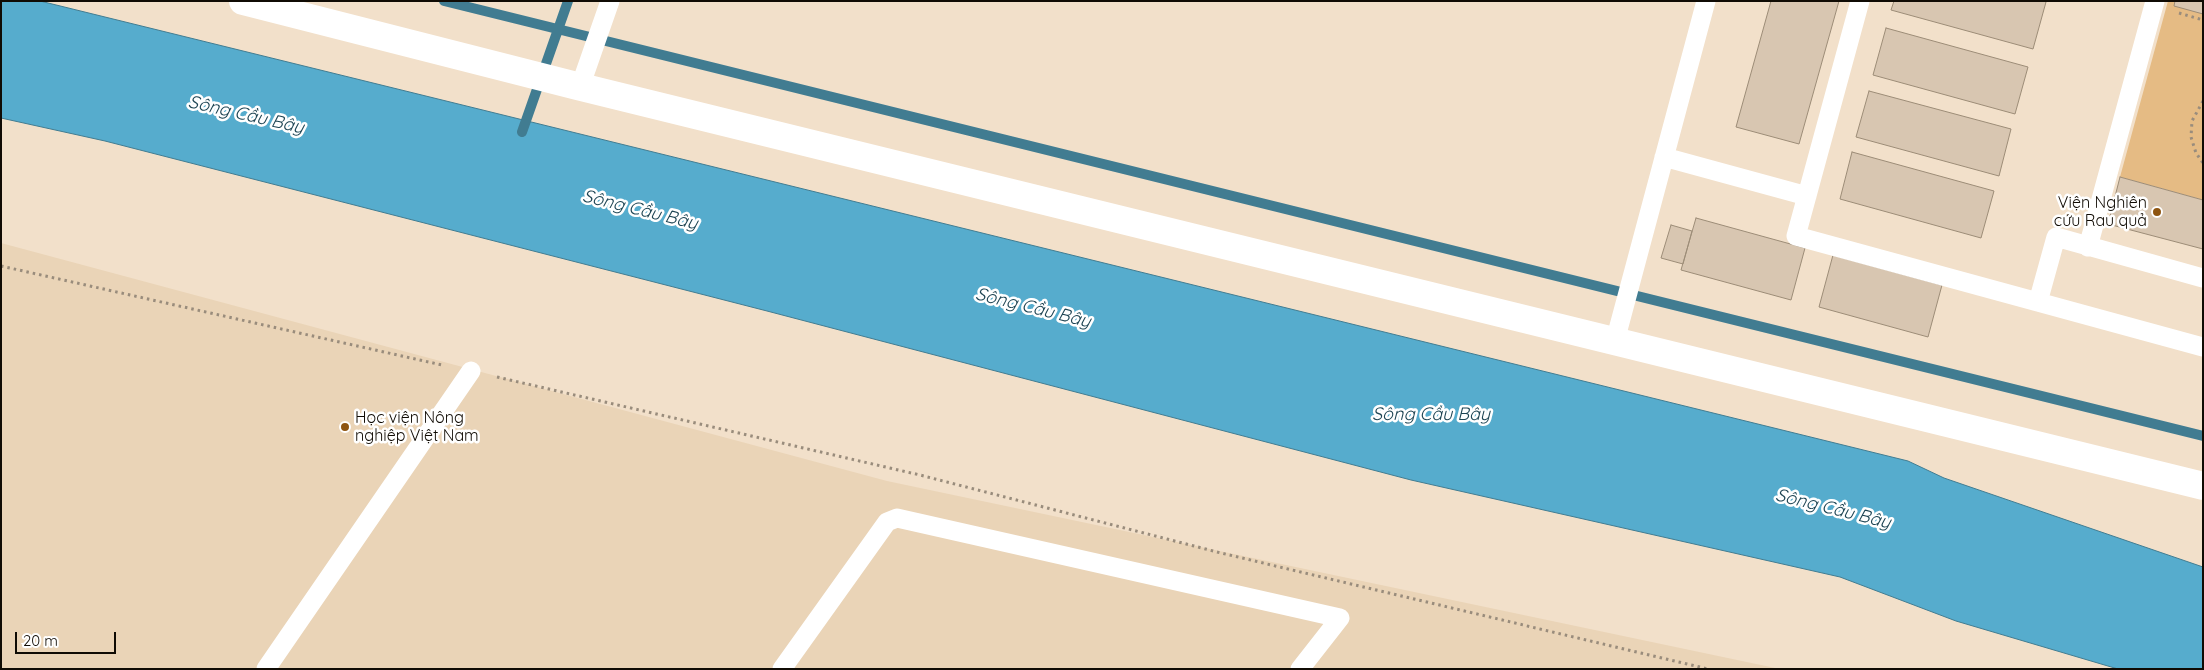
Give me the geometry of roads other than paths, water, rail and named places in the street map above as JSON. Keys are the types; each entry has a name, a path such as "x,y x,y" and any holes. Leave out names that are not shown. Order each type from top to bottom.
{"street":[{"path":"255,3 578,86 1618,332 2203,486"}],"lane":[{"path":"1618,332 1706,1"},
{"path":"1860,1 1796,236 2203,347"},
{"path":"2088,246 2155,1"},
{"path":"578,86 608,7"},
{"path":"1664,157 1807,196"},
{"path":"2038,302 2056,237 2203,278"},
{"path":"266,669 471,371"},
{"path":"782,669 887,522 897,518 1340,618 1300,669"}],"water":[{"name":"Sông Cầu Bây","path":"1,1 40,1 1908,461 1944,478 2203,567 2203,669 2118,669 1956,621 1840,577 1411,480 767,311 105,141 1,118"}],"waterway":[{"path":"444,1 2203,436"},
{"path":"522,132 568,1"}],"place":[{"name":"Viện Nghiên cứu Rau quả","path":"2157,212"},
{"name":"Học viện Nông nghiệp Việt Nam","path":"345,427"}]}
